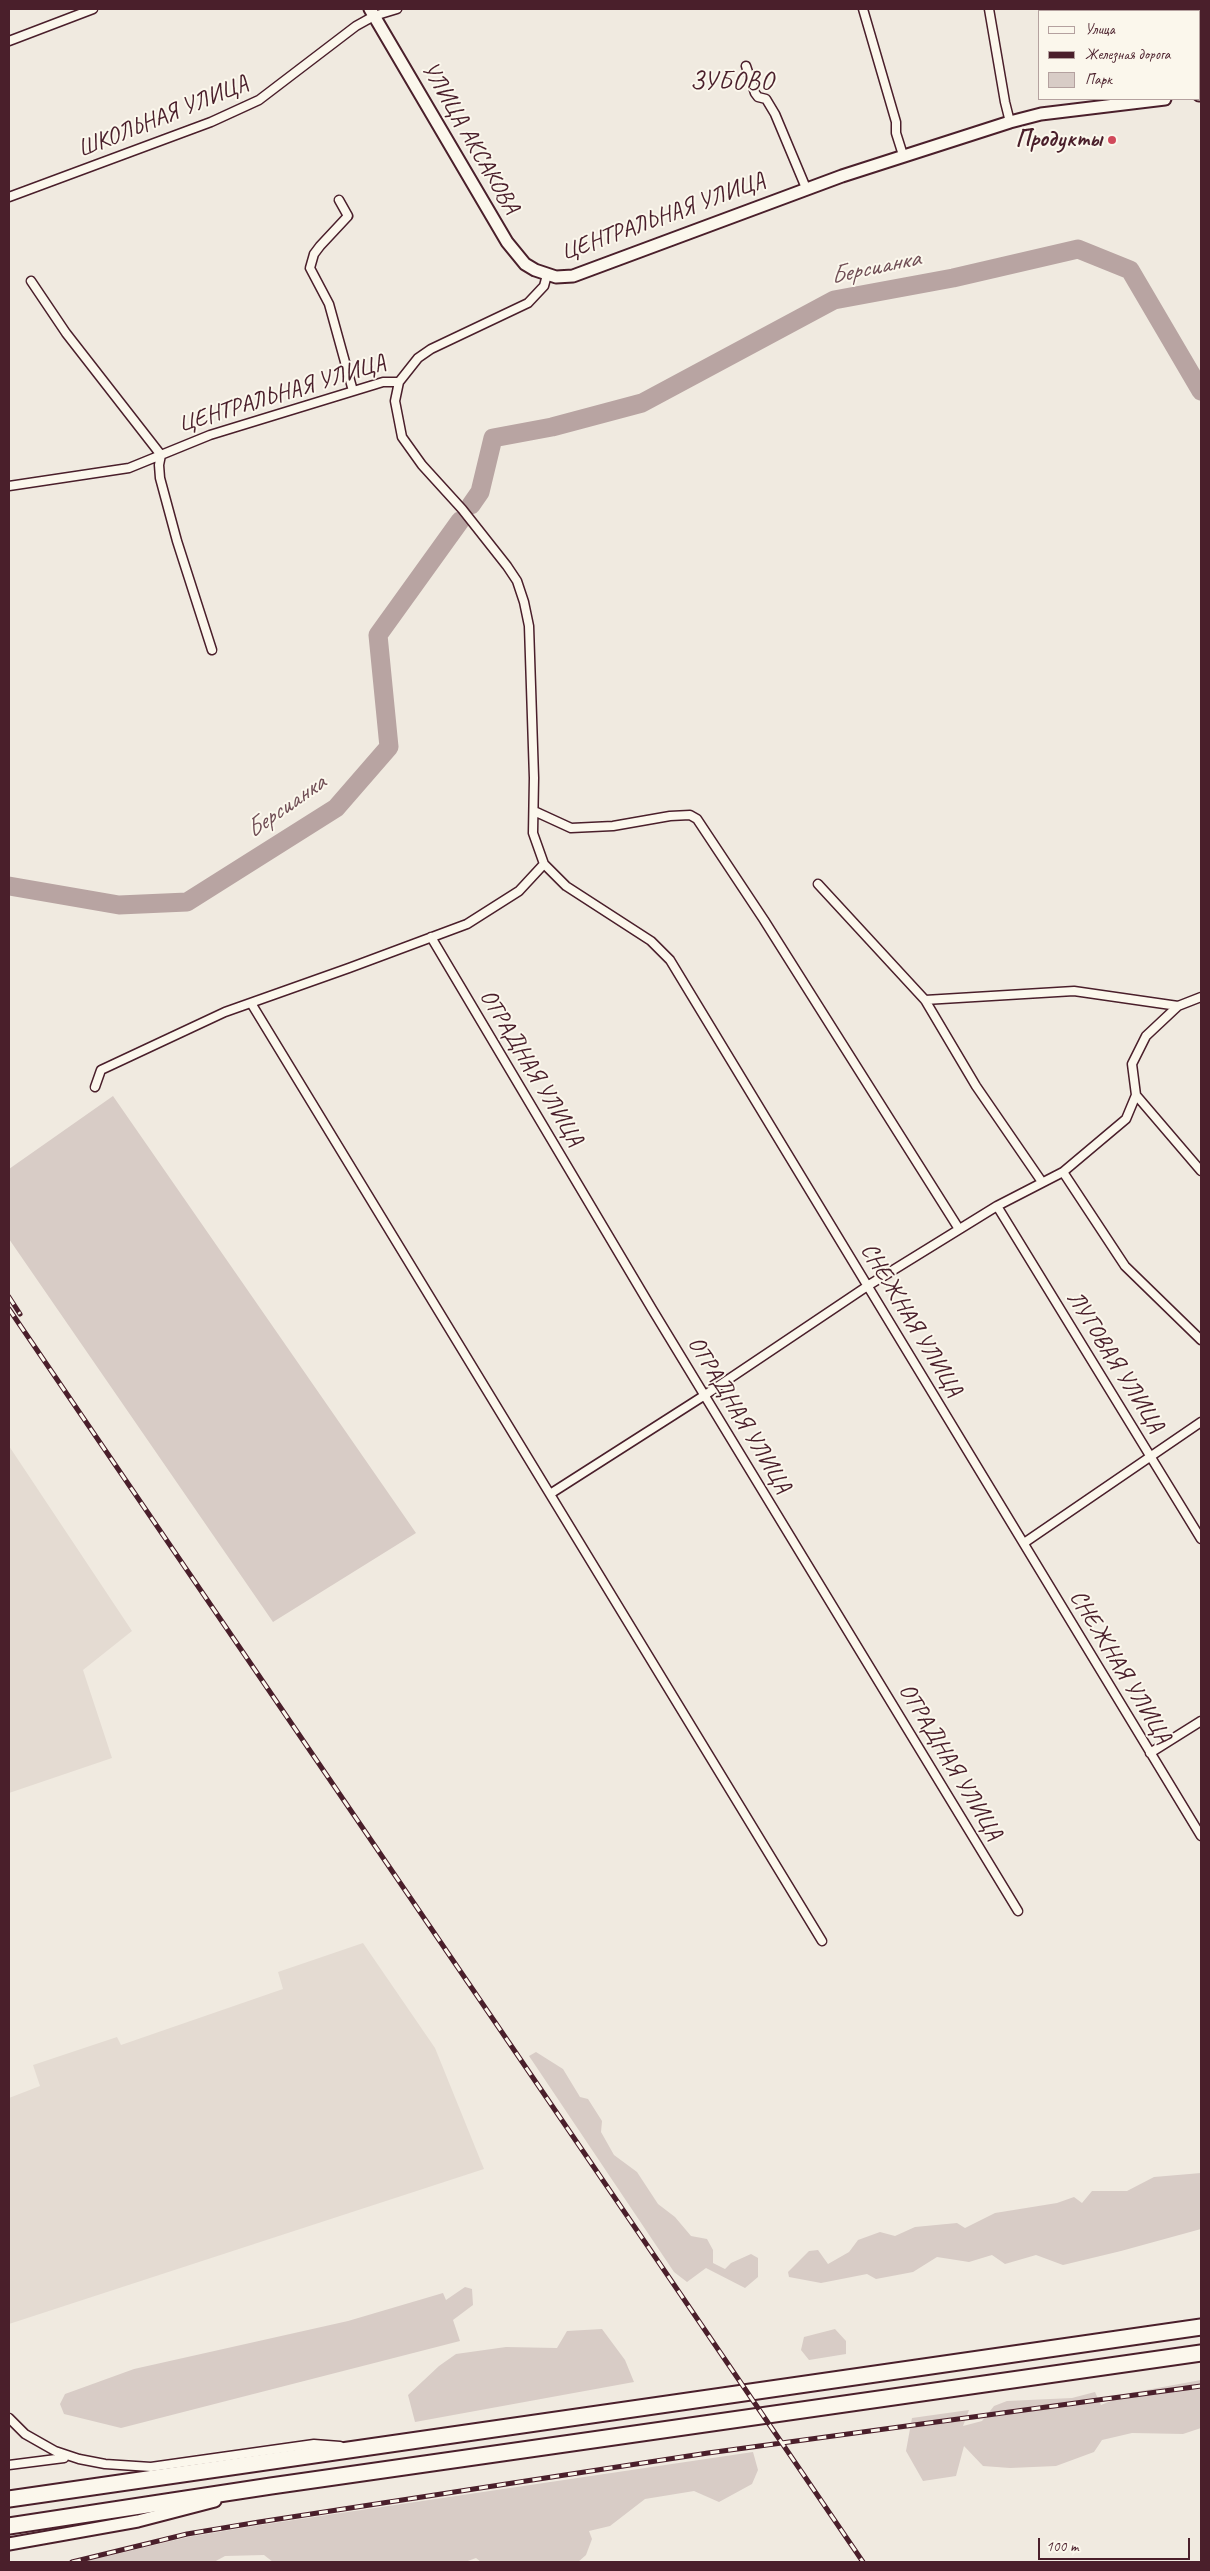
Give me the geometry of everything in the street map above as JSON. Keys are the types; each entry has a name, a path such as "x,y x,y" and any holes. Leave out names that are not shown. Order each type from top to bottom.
{"highway":[{"path":"9,2500 362,2447 1201,2327"},
{"path":"9,2526 271,2486 1201,2353"}],"street":[{"path":"9,41 93,9"},
{"name":"ШКОЛЬНАЯ УЛИЦА","path":"9,197 211,122 259,100 372,12 398,9"},
{"path":"863,9 896,122 896,133 903,155"},
{"path":"989,9 1010,122"},
{"name":"УЛИЦА АКСАКОВА","path":"372,12 507,242 524,264 547,275"},
{"path":"746,66 755,93 758,97 766,99 774,114 806,188"},
{"name":"ЦЕНТРАЛЬНАЯ УЛИЦА","path":"9,486 129,468 210,435 383,382 399,382 418,358 431,348 528,303 544,286 547,275 556,277 573,276 806,188 903,155 1042,114 1156,100"},
{"path":"340,200 348,216 314,254 310,268 329,304 354,391"},
{"path":"32,282 66,333 161,455 159,466 160,478 212,650"},
{"path":"95,1087 101,1070 225,1012 467,924 519,891 544,864 533,833 529,626 524,602 516,581 507,566 462,508 422,464 402,437 396,401 399,382"},
{"path":"534,811 570,828 613,826 670,816 690,815 697,819 764,920 959,1229"},
{"name":"СНЕЖНАЯ УЛИЦА","path":"544,864 566,886 651,941 670,960 869,1285 1201,1836"},
{"path":"818,884 925,1000 976,1086 1042,1182"},
{"name":"ОТРАДНАЯ УЛИЦА","path":"431,937 705,1395 1018,1911"},
{"path":"925,1000 1074,991 1178,1006"},
{"path":"550,1494 705,1395 869,1285 997,1206 1063,1172 1126,1119 1136,1096 1132,1064 1146,1036 1178,1006 1201,997"},
{"path":"251,1002 822,1941"},
{"path":"1136,1096 1201,1171"},
{"path":"1063,1172 1125,1266 1201,1340"},
{"name":"ЛУГОВАЯ УЛИЦА","path":"997,1206 1201,1539"},
{"path":"1024,1543 1201,1422"},
{"path":"1150,1753 1201,1721"},
{"path":"9,2418 25,2434 44,2446 79,2459"},
{"path":"9,2465 58,2457 151,2467 314,2444 362,2447"},
{"path":"9,2544 138,2521 271,2486"}],"shaded area":[{"path":"9,1446 132,1631 83,1670 112,1758 9,1793"},
{"path":"363,1943 435,2048 484,2169 9,2324 9,2098 40,2086 33,2065 117,2037 121,2045 283,1989 278,1972"}],"green space":[{"path":"113,1096 416,1533 273,1622 9,1239 9,1169"},
{"path":"536,2052 563,2069 580,2097 588,2099 602,2121 601,2132 614,2155 637,2172 658,2204 675,2217 691,2236 707,2239 713,2250 713,2263 725,2269 731,2263 751,2254 758,2258 758,2277 745,2288 706,2268 687,2282 674,2272 529,2056"},
{"path":"1201,2173 1201,2229 1121,2251 1063,2265 1036,2255 1005,2264 992,2255 969,2262 937,2257 913,2272 876,2279 867,2274 821,2283 789,2277 788,2272 809,2251 818,2250 828,2264 849,2252 858,2240 880,2232 895,2236 915,2227 957,2223 965,2228 995,2213 1057,2203 1074,2197 1082,2203 1092,2191 1127,2191 1154,2177"},
{"path":"465,2287 472,2289 473,2305 453,2320 460,2341 121,2428 64,2414 60,2404 65,2394 134,2369 348,2321 443,2293 446,2300"},
{"path":"602,2329 625,2360 634,2382 415,2422 408,2395 439,2366 456,2354 506,2347 557,2348 567,2331"},
{"path":"835,2329 846,2341 846,2354 809,2360 801,2350 804,2337"},
{"path":"1201,2380 1201,2428 1183,2434 1132,2433 1102,2440 1094,2452 1056,2466 1010,2468 983,2466 964,2446 956,2476 923,2481 906,2451 912,2418 969,2410 963,2426 982,2421 994,2406 1007,2401 1072,2398 1095,2392 1101,2405 1130,2393"},
{"path":"753,2452 758,2470 752,2484 719,2502 694,2491 645,2499 610,2526 589,2531 592,2539 586,2555 578,2562 481,2562 476,2558 465,2562 273,2562 264,2555 225,2556 214,2562 87,2561 188,2537 260,2525"}],"waterway":[{"name":"Берсианка","path":"471,505 480,492 493,438 552,427 642,403 834,300 953,278 1078,249 1130,270 1201,391"},
{"name":"Берсианка","path":"9,886 119,905 187,902 336,808 389,747 378,635 460,521"}],"railway":[{"path":"9,1297 20,1314"},
{"path":"9,1309 863,2562"},
{"path":"72,2562 187,2534 259,2522 708,2453 1201,2386"}],"place":[{"name":"Продукты","path":"1112,140"}],"district":[{"name":"ЗУБОВО","path":"732,82"}]}
